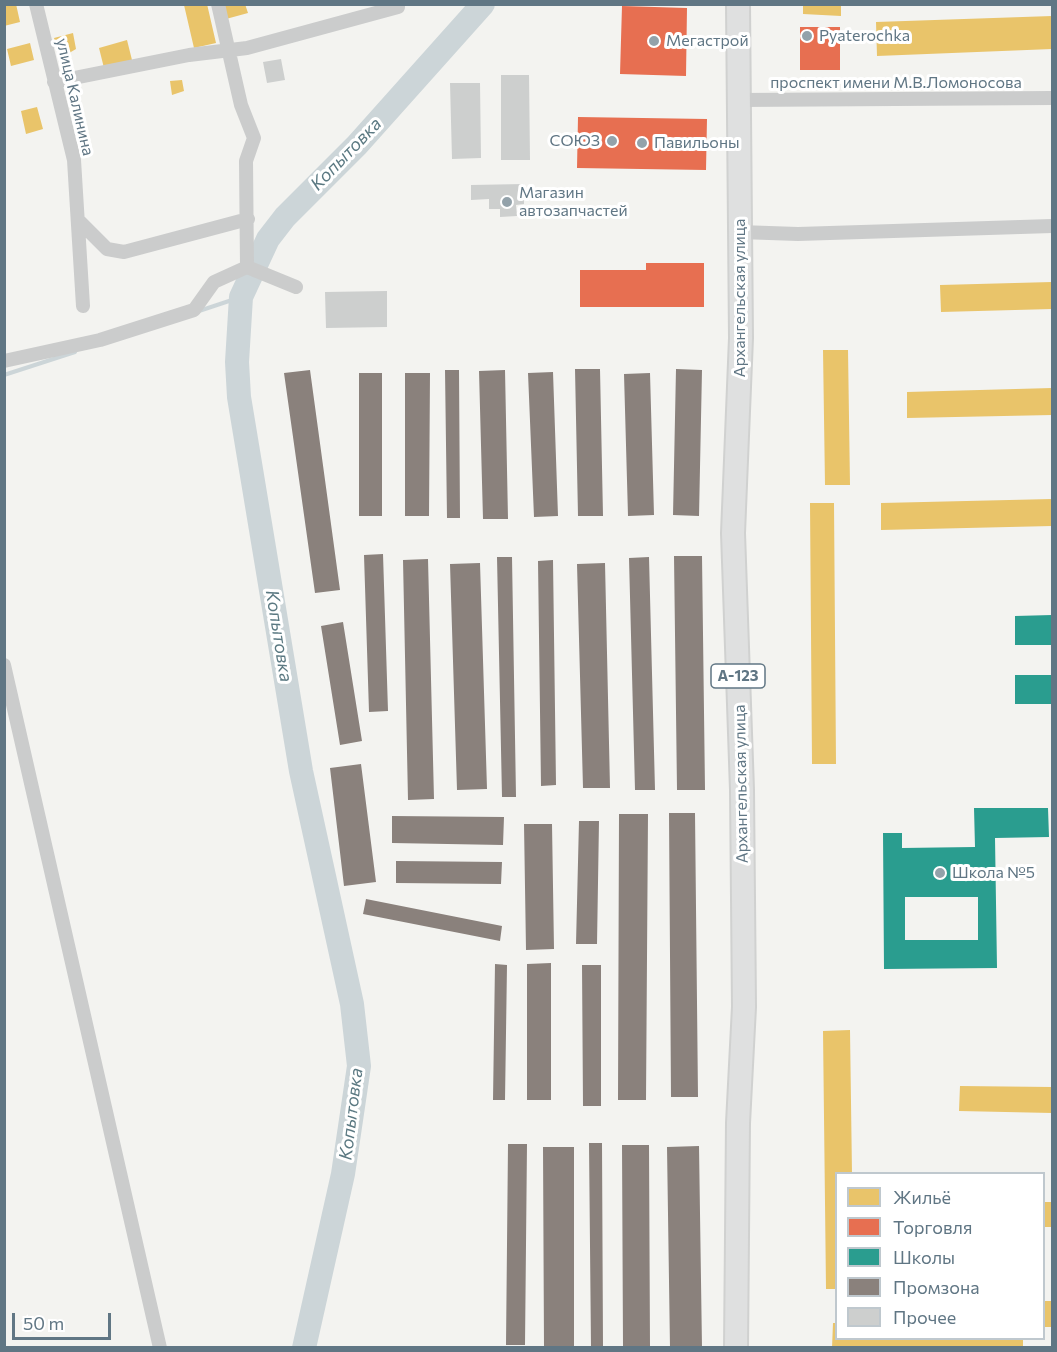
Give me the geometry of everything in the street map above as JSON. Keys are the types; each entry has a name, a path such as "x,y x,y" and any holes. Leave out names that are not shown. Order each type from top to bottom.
{"main road":[{"name":"Архангельская улица","path":"736,1347 738,1123 744,1007 742,790 734,542 741,338 738,4"}],"street":[{"name":"улица Калинина","path":"36,4 74,160 83,306"},
{"path":"218,4 241,105 254,138 246,160 247,267"},
{"path":"54,82 189,55 247,48 398,6"},
{"name":"проспект имени М.В.Ломоносова","path":"739,100 1053,98"},
{"path":"78,220 107,249 124,252 248,221"},
{"path":"740,232 798,234 1053,226"},
{"path":"4,361 100,340 194,310 214,282 247,267 296,287"},
{"path":"4,665 160,1347"}],"building: Жильё":[{"path":"16,4 20,22 4,26 4,6"},
{"path":"207,4 216,43 194,48 184,5"},
{"path":"221,4 245,4 248,13 226,19"},
{"path":"803,5 841,5 841,16 803,14"},
{"path":"1052,16 1052,49 877,56 876,22"},
{"path":"73,33 76,49 59,59 54,38"},
{"path":"127,40 132,60 104,68 99,48"},
{"path":"30,43 34,60 11,66 7,49"},
{"path":"182,80 184,91 172,95 170,81"},
{"path":"37,107 43,129 26,134 21,111"},
{"path":"1052,282 1052,309 941,312 940,285"},
{"path":"823,350 848,350 850,485 825,485"},
{"path":"1052,388 1052,415 907,418 907,392"},
{"path":"1052,499 1052,526 881,530 881,503"},
{"path":"810,503 834,503 836,764 812,764"},
{"path":"850,1030 852,1172 835,1172 835,1289 826,1289 823,1031"},
{"path":"960,1086 1052,1087 1052,1113 959,1111"},
{"path":"1045,1202 1052,1202 1052,1227 1045,1227"},
{"path":"1045,1301 1052,1301 1052,1327 1045,1327"},
{"path":"833,1323 835,1323 835,1340 1023,1340 1023,1348 832,1348"}],"building: Торговля":[{"name":"Мегастрой","path":"622,6 687,8 686,76 620,74"},
{"path":"800,27 840,27 840,70 800,70"},
{"name":"Павильоны","path":"578,117 707,119 706,170 577,168"},
{"path":"646,263 704,263 704,307 580,307 580,270 646,270"}],"building: Школы":[{"path":"1052,615 1052,645 1015,645 1015,616"},
{"path":"1015,675 1052,675 1052,704 1015,704"},
{"name":"Школа №5","path":"974,808 1048,808 1049,837 995,838 997,968 884,969 883,833 902,833 902,848 975,847","holes":["905,897 978,897 978,940 905,940"]}],"building: Промзона":[{"path":"575,369 600,369 603,516 578,516"},
{"path":"676,369 702,370 699,516 673,515"},
{"path":"310,370 340,590 315,593 284,373"},
{"path":"445,370 459,370 460,518 447,518"},
{"path":"505,370 508,519 483,519 479,371"},
{"path":"553,372 558,516 534,517 528,373"},
{"path":"359,373 382,373 382,516 359,516"},
{"path":"405,373 430,373 429,516 405,516"},
{"path":"650,373 654,515 628,516 624,374"},
{"path":"383,554 388,711 369,712 364,555"},
{"path":"674,556 702,556 705,790 677,790"},
{"path":"497,557 512,557 516,797 502,797"},
{"path":"649,557 655,790 635,790 629,558"},
{"path":"428,559 434,799 408,800 403,560"},
{"path":"553,560 556,785 541,786 538,561"},
{"path":"480,563 487,789 457,790 450,564"},
{"path":"605,563 610,788 583,788 577,564"},
{"path":"343,622 362,741 340,745 321,626"},
{"path":"361,764 376,882 344,886 330,768"},
{"path":"669,813 695,813 698,1097 671,1097"},
{"path":"619,814 648,814 646,1100 618,1100"},
{"path":"392,816 504,817 503,845 392,843"},
{"path":"579,821 599,821 597,944 576,944"},
{"path":"524,824 552,824 554,949 526,950"},
{"path":"396,861 502,862 501,884 396,883"},
{"path":"366,899 502,926 500,941 363,914"},
{"path":"551,963 551,1100 527,1100 527,964"},
{"path":"495,964 507,965 505,1100 493,1100"},
{"path":"582,965 601,965 601,1106 583,1106"},
{"path":"589,1143 602,1143 603,1348 591,1348"},
{"path":"508,1144 527,1144 525,1345 506,1345"},
{"path":"622,1145 649,1145 650,1347 623,1347"},
{"path":"699,1146 702,1348 670,1348 667,1147"},
{"path":"543,1147 574,1147 574,1348 544,1348"}],"building: Прочее":[{"path":"281,59 285,80 267,83 263,62"},
{"path":"501,75 529,75 530,160 501,160"},
{"path":"450,83 480,83 481,158 452,159"},
{"name":"Магазин автозапчастей","path":"524,184 524,204 516,205 517,216 500,217 500,209 489,209 489,199 471,200 471,185"},
{"path":"387,291 387,327 326,328 325,292"}],"waterway":[{"name":"Копытовка","path":"304,1348 343,1174 359,1066 352,1004 301,771 239,397 237,362 241,297 268,239 285,217 357,145 483,4"},
{"path":"199,311 241,297"},
{"path":"4,375 75,352"}],"place":[{"name":"Pyaterochka","path":"807,36"},
{"name":"Мегастрой","path":"654,41"},
{"name":"СОЮЗ","path":"612,141"},
{"name":"Павильоны","path":"642,143"},
{"name":"Магазин автозапчастей","path":"507,202"},
{"name":"Школа №5","path":"940,873"}]}
